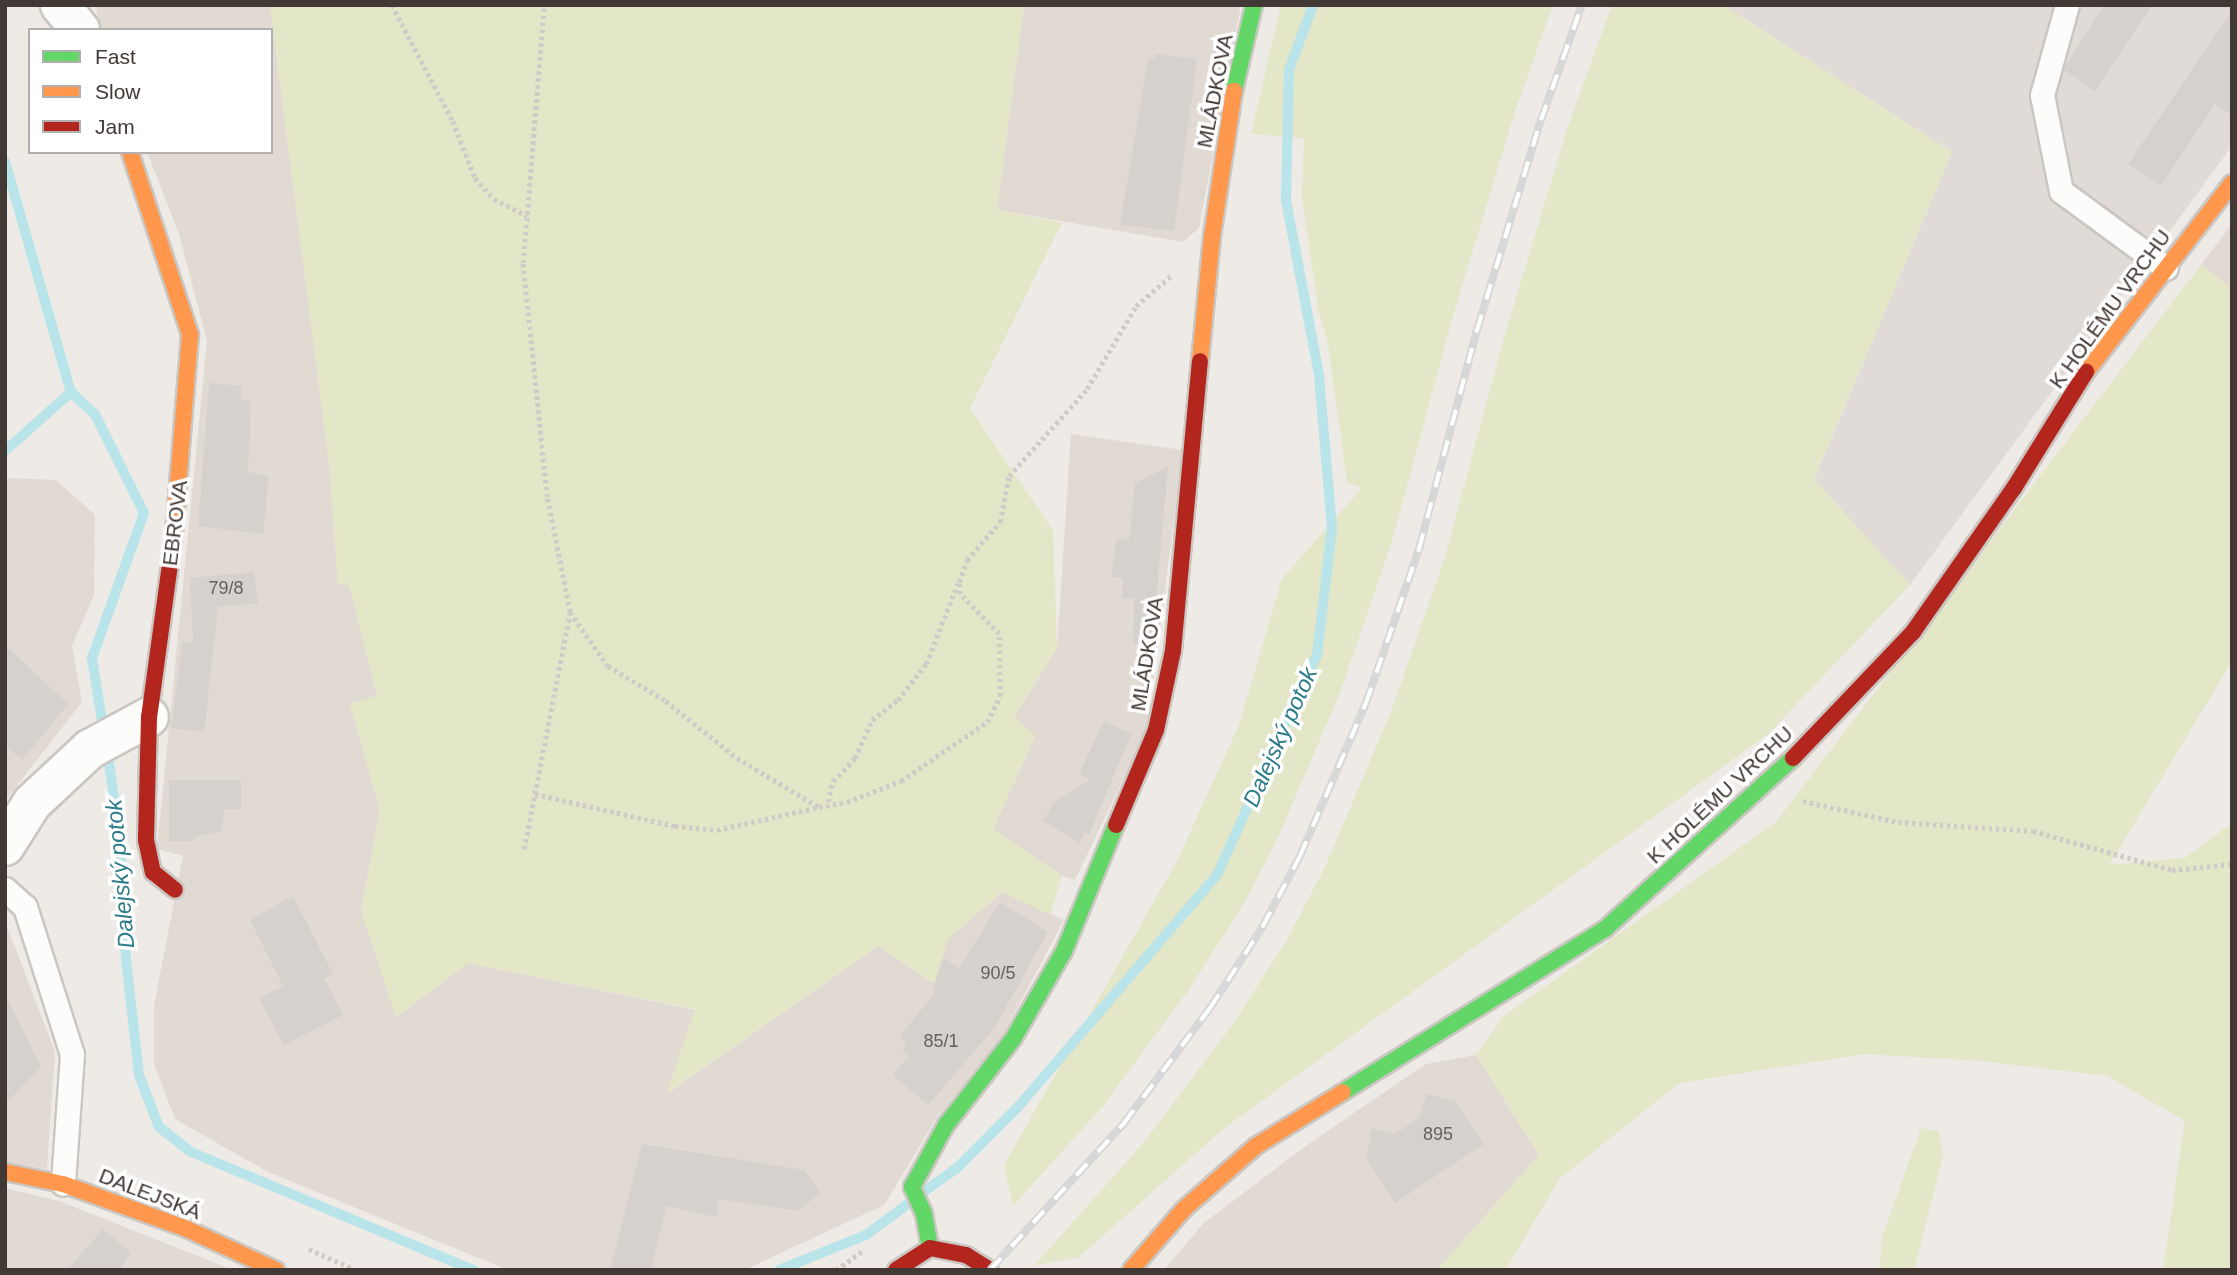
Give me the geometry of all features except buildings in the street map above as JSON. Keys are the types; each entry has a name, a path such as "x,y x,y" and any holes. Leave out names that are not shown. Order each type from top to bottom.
{"street":[{"path":"60,5 79,28"},
{"path":"78,5 80,28"},
{"name":"MLÁDKOVA","path":"930,1248 924,1214 912,1187 946,1125 1013,1039 1064,951 1156,730 1173,651 1209,266 1231,105 1254,5"},
{"name":"EBROVA","path":"131,154 190,335 179,502 138,722 146,840 153,872 175,890"},
{"name":"K HOLÉMU VRCHU","path":"1131,1270 1184,1209 1256,1146 1605,929 1761,792 1913,632 2014,488 2092,362 2232,183"},
{"path":"5,846 32,803 90,749 138,722"},
{"name":"DALEJSKÁ","path":"5,1172 63,1184 187,1229 275,1270"},
{"path":"896,1270 930,1248 966,1255 990,1270"}],"lane":[{"path":"2067,5 2042,94 2061,191 2166,268"},
{"path":"5,889 25,907 72,1054 63,1184"}],"path":[{"path":"392,5 447,109 475,178 494,199 527,216"},
{"path":"524,849 570,612 547,497 523,263 544,5"},
{"path":"828,802 833,781 855,758 872,720 898,700 926,664 967,560 1000,522 1009,476 1087,390 1136,306 1171,276 1209,266"},
{"path":"535,794 675,826 717,830 819,807 828,802 847,802 901,781 987,722 1000,696 999,634 991,620 960,594 959,582"},
{"path":"570,612 608,666 666,701 737,758 819,807"},
{"path":"1761,792 1898,822 2034,831 2172,870 2232,864"}],"shaded area":[{"path":"96,5 270,5 273,28 99,28"},
{"path":"1024,5 1241,5 1199,228 1183,242 997,210"},
{"path":"1723,5 2232,5 2232,146 1910,585 1814,480 1952,152"},
{"path":"273,28 329,463 338,583 349,584 377,696 350,704 380,810 361,911 396,1017 468,963 696,1010 668,1093 878,946 933,983 948,939 1002,892 1064,920 1003,1035 938,1116 884,1205 744,1270 508,1270 268,1172 175,1119 154,1064 154,1005 183,856 157,849 207,341 179,234 148,154 273,154"},
{"path":"2232,224 2232,289 2201,265"},
{"path":"1071,434 1183,450 1147,730 1075,880 1062,876 993,829 1035,736 1014,717 1057,648"},
{"path":"5,478 56,480 95,515 94,595 72,646 82,702 5,801"},
{"path":"5,921 55,1052 47,1169 5,1162"},
{"path":"1476,1055 1539,1155 1437,1270 1164,1270 1204,1223 1307,1145 1426,1064"},
{"path":"5,1188 59,1201 233,1270 5,1270"}],"green space":[{"path":"270,5 1024,5 997,210 1062,223 970,408 1053,531 1057,648 1014,716 1035,736 993,829 1062,876 1050,915 1002,892 948,939 934,983 878,946 667,1093 695,1009 468,963 396,1017 361,911 380,810 350,704 377,696 349,585 338,584 329,463"},
{"path":"1281,5 1553,5 1515,111 1451,323 1392,541 1340,693 1275,844 1239,912 1187,992 1103,1106 1013,1206 1004,1165 1177,861 1239,725 1282,579 1362,488 1347,482 1328,344 1319,312 1302,197 1304,138 1251,134"},
{"path":"1612,5 1723,5 1952,152 1814,479 1910,585 1768,734 1223,1129 1079,1257 1034,1266 1145,1141 1233,1024 1287,940 1325,867 1391,712 1445,557 1504,338 1567,129"},
{"path":"2201,265 2232,289 2232,661 2109,865 2185,858 2232,823 2232,1270 2163,1270 2185,1121 2107,1076 1981,1061 1865,1054 1679,1083 1559,1179 1506,1270 1437,1270 1539,1155 1476,1055 1504,1016 1776,822"},
{"path":"1921,1128 1938,1131 1943,1155 1914,1270 1879,1270 1882,1238"}],"waterway":[{"name":"Dalejský potok","path":"925,1191 958,1167 1018,1107 1217,875 1317,655 1332,528 1319,375 1286,200 1289,70 1313,5"},
{"path":"5,161 71,392"},
{"name":"Dalejský potok","path":"5,451 71,392 95,414 144,513 92,658 104,734"},
{"name":"Dalejský potok","path":"107,750 120,838 126,959 139,1075 159,1127 191,1152 473,1270"},
{"name":"Dalejský potok","path":"779,1270 866,1235 912,1201"}],"railway":[{"path":"990,1270 1124,1123 1210,1008 1263,926 1300,856 1366,703 1419,549 1477,330 1541,120 1582,5"}],"traffic: fast":[{"path":"1234,91 1254,5"},
{"path":"1343,1092 1605,929 1793,758"},
{"path":"930,1248 924,1214 912,1187 946,1125 1013,1039 1064,951 1116,825"}],"traffic: slow":[{"path":"1200,361 1212,236 1234,91"},
{"path":"131,154 190,335 174,535"},
{"path":"2086,372 2232,183"},
{"path":"1131,1270 1184,1209 1256,1146 1343,1092"},
{"path":"5,1172 63,1184 187,1229 276,1270"}],"traffic: jam":[{"path":"1116,825 1156,730 1173,651 1200,361"},
{"path":"1793,758 1913,632 2014,488 2086,372"},
{"path":"174,535 149,717 146,840 153,872 175,890"},
{"path":"930,1248 966,1255 990,1270"},
{"path":"896,1270 930,1248"}]}
